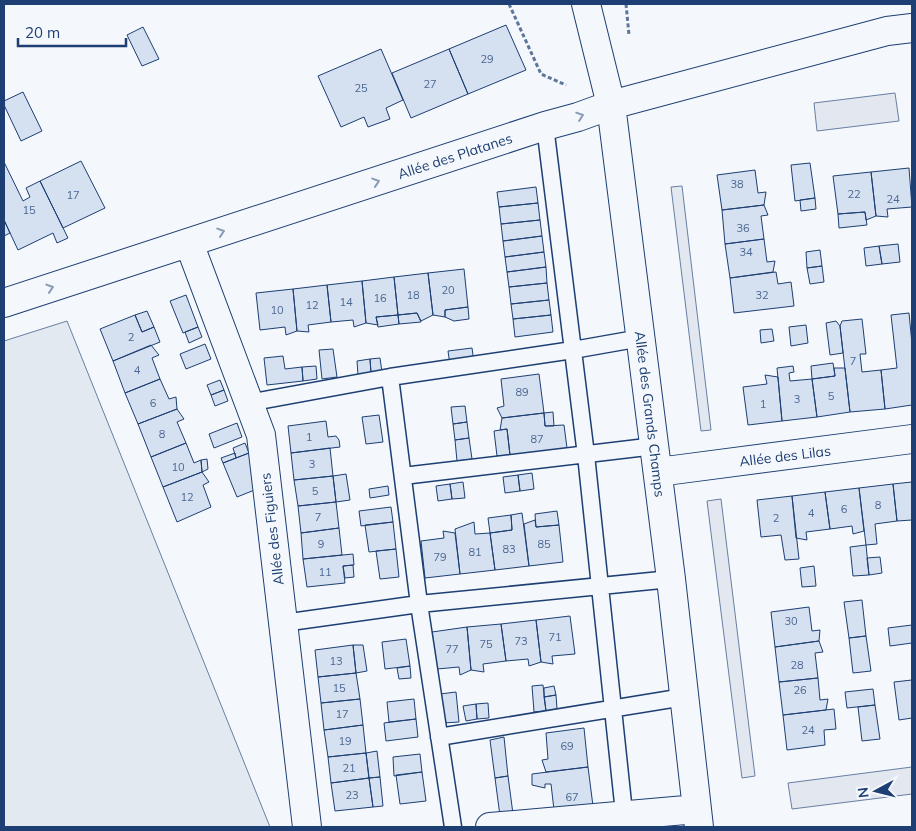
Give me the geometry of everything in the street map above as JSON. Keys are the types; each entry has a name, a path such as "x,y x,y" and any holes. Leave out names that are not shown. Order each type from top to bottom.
{"street":[{"name":"Allée des Grands Champs","path":"586,4 611,105 671,579 698,818"},
{"name":"Allée des Platanes","path":"4,303 611,105 887,31 912,28"},
{"name":"Allée des Figuiers","path":"189,243 261,435 307,827"},
{"name":"Allée des Lilas","path":"656,459 912,439"},
{"path":"490,827 698,818"}],"lane":[{"path":"545,126 586,455 625,822"},
{"path":"248,403 641,338"},
{"path":"390,378 420,604 453,827"},
{"path":"403,476 586,455 656,459"},
{"path":"283,623 420,604 671,579"},
{"path":"440,737 684,697"}],"path":[{"path":"510,4 541,74 611,105"}],"shaded area":[{"path":"895,93 899,121 817,131 814,103"},
{"path":"682,186 711,430 701,431 671,187"},
{"path":"67,321 270,827 4,827 4,341"},
{"path":"721,499 755,776 742,778 707,501"},
{"path":"912,767 912,794 792,809 788,783"}],"building":[{"path":"506,25 526,70 468,94 449,49"},
{"path":"143,27 159,59 142,66 127,35"},
{"path":"381,49 403,100 386,108 390,119 368,127 364,117 341,127 318,76"},
{"path":"449,49 468,94 411,118 392,73"},
{"path":"23,92 42,131 21,141 4,105 4,101"},
{"path":"81,161 105,208 63,228 40,181"},
{"path":"4,162 23,201 30,197 26,188 40,181 68,238 57,243 53,233 18,250 4,220"},
{"path":"810,163 815,198 795,201 791,165"},
{"path":"909,168 912,207 887,209 888,217 876,216 871,172"},
{"path":"755,170 758,193 766,192 764,205 722,210 717,175"},
{"path":"871,172 876,216 866,220 865,212 838,214 833,176"},
{"path":"536,187 538,203 499,207 497,192"},
{"path":"815,198 816,209 801,211 800,200"},
{"path":"538,203 540,220 501,224 499,207"},
{"path":"764,205 768,215 761,216 764,239 725,244 722,210"},
{"path":"865,212 867,225 839,228 838,214"},
{"path":"4,220 10,233 4,236"},
{"path":"540,220 542,236 503,241 501,224"},
{"path":"542,236 544,252 505,257 503,241"},
{"path":"764,239 767,262 775,261 773,272 730,278 725,244"},
{"path":"898,244 900,262 882,264 879,246"},
{"path":"879,246 882,264 866,266 864,248"},
{"path":"820,250 822,266 807,268 806,252"},
{"path":"544,252 546,267 507,272 505,257"},
{"path":"822,266 824,282 810,284 807,268"},
{"path":"546,267 547,283 509,287 507,272"},
{"path":"464,269 468,307 445,310 445,317 433,315 428,273"},
{"path":"776,272 778,284 791,282 794,306 734,313 730,278"},
{"path":"428,273 433,315 421,321 417,313 398,315 394,277"},
{"path":"394,277 398,315 376,317 378,325 366,323 362,281"},
{"path":"362,281 366,323 354,327 353,320 331,322 327,285"},
{"path":"547,283 549,300 511,304 509,287"},
{"path":"327,285 331,322 308,325 309,332 297,331 293,289"},
{"path":"293,289 297,331 286,335 285,327 260,330 256,293"},
{"path":"186,295 198,327 183,333 170,301"},
{"path":"549,300 551,315 513,319 511,304"},
{"path":"468,307 469,319 454,321 445,317 445,310"},
{"path":"147,311 154,327 142,332 135,315"},
{"path":"417,313 421,322 399,324 398,315"},
{"path":"909,313 912,344 912,405 885,409 881,370 897,368 891,315"},
{"path":"135,315 142,332 154,327 160,342 113,361 100,329"},
{"path":"398,315 399,324 378,327 376,317"},
{"path":"551,315 553,332 515,337 513,319"},
{"path":"862,319 866,354 860,354 862,372 881,370 885,409 850,412 840,326 842,321"},
{"path":"836,321 840,326 843,353 830,355 826,323"},
{"path":"806,325 808,343 791,346 789,327"},
{"path":"198,327 202,337 189,343 185,332"},
{"path":"772,329 774,341 761,343 760,330"},
{"path":"205,344 211,359 186,369 180,354"},
{"path":"151,345 159,355 152,358 160,379 125,393 113,361"},
{"path":"472,348 474,362 450,365 448,351"},
{"path":"333,349 337,377 322,379 319,350"},
{"path":"283,356 285,369 302,367 303,381 267,385 264,358"},
{"path":"380,358 382,372 371,373 370,359"},
{"path":"370,359 371,373 358,375 357,361"},
{"path":"833,363 835,376 812,379 811,366"},
{"path":"316,366 317,379 303,381 302,367"},
{"path":"793,366 794,372 789,373 790,381 812,379 817,417 782,421 777,368"},
{"path":"834,368 845,368 850,412 817,417 812,379 835,376"},
{"path":"539,374 544,413 502,418 497,408 504,406 501,379"},
{"path":"765,375 778,377 782,421 748,425 743,387 767,384"},
{"path":"160,379 169,399 176,397 177,409 138,424 125,393"},
{"path":"220,380 224,390 211,395 207,385"},
{"path":"224,390 228,401 215,406 211,395"},
{"path":"465,406 467,422 453,424 451,407"},
{"path":"177,409 184,419 177,422 186,443 151,457 138,424"},
{"path":"553,412 554,426 545,426 544,413"},
{"path":"544,413 545,426 564,425 567,448 510,455 507,429 500,430 502,418"},
{"path":"379,415 383,442 366,444 362,417"},
{"path":"326,421 328,437 336,436 340,447 291,453 288,426"},
{"path":"467,422 469,438 455,440 453,424"},
{"path":"237,423 242,437 214,448 209,434"},
{"path":"507,429 510,455 497,456 494,431"},
{"path":"469,438 472,459 457,461 455,440"},
{"path":"186,443 194,463 201,460 202,472 163,487 151,457"},
{"path":"245,443 249,453 236,458 233,448"},
{"path":"330,448 333,476 294,480 291,453"},
{"path":"235,453 236,458 223,463 221,458"},
{"path":"249,453 262,487 237,497 223,463"},
{"path":"207,459 208,469 202,472 201,460"},
{"path":"202,472 209,482 203,485 211,507 177,522 163,487"},
{"path":"532,473 534,489 520,491 518,475"},
{"path":"346,474 350,500 336,502 333,476"},
{"path":"518,475 520,491 505,493 503,477"},
{"path":"333,476 336,502 298,506 294,480"},
{"path":"463,482 465,498 452,499 450,484"},
{"path":"912,482 912,520 897,521 893,484"},
{"path":"450,484 452,499 438,501 436,486"},
{"path":"893,484 897,521 875,524 877,544 866,545 859,488"},
{"path":"388,486 389,495 370,498 369,489"},
{"path":"859,488 864,531 853,534 852,526 830,529 825,492"},
{"path":"825,492 830,529 806,532 807,540 796,538 792,496"},
{"path":"792,496 799,559 785,560 781,535 761,537 757,500"},
{"path":"336,502 339,528 301,533 298,506"},
{"path":"391,507 393,522 361,526 359,511"},
{"path":"557,511 559,525 536,527 535,514"},
{"path":"522,513 529,566 495,570 490,533 512,530 511,515"},
{"path":"511,515 512,530 490,533 488,518"},
{"path":"535,520 536,527 559,525 563,562 529,566 524,524"},
{"path":"393,522 396,549 369,552 365,525"},
{"path":"474,522 475,534 490,533 495,570 460,574 455,529"},
{"path":"339,528 342,555 303,559 301,533"},
{"path":"443,531 455,533 460,574 425,578 421,541 444,538"},
{"path":"866,545 869,575 853,576 850,547"},
{"path":"396,549 399,577 380,579 376,551"},
{"path":"353,554 354,565 343,566 345,583 307,587 303,559"},
{"path":"880,557 882,573 869,575 867,558"},
{"path":"353,565 354,577 345,578 343,566"},
{"path":"814,566 816,586 802,587 800,568"},
{"path":"862,600 866,636 849,638 844,602"},
{"path":"809,607 812,631 820,630 819,641 775,647 771,612"},
{"path":"570,616 575,654 552,656 553,664 541,662 536,620"},
{"path":"536,620 541,662 529,666 528,659 506,661 501,624"},
{"path":"501,624 506,661 483,664 484,672 471,670 467,627"},
{"path":"912,625 912,643 890,646 888,628"},
{"path":"467,627 471,670 460,675 459,667 437,669 432,632"},
{"path":"866,636 871,671 853,673 849,638"},
{"path":"406,639 410,666 385,669 382,642"},
{"path":"819,641 823,652 815,653 818,678 779,682 775,647"},
{"path":"353,645 356,673 318,677 315,650"},
{"path":"353,645 363,645 367,671 356,673"},
{"path":"410,666 411,678 399,679 397,668"},
{"path":"356,673 360,699 321,703 318,677"},
{"path":"818,678 820,700 828,699 826,710 783,715 779,682"},
{"path":"912,680 912,718 899,720 894,682"},
{"path":"543,685 546,711 534,712 532,686"},
{"path":"554,686 556,695 544,697 544,688"},
{"path":"873,689 875,705 847,708 845,692"},
{"path":"456,692 459,722 443,723 440,694"},
{"path":"556,695 557,709 546,711 544,697"},
{"path":"360,699 363,725 324,730 321,703"},
{"path":"414,699 416,719 389,722 387,702"},
{"path":"488,703 489,718 477,719 476,704"},
{"path":"476,704 477,719 466,721 463,706"},
{"path":"875,705 880,739 862,741 858,707"},
{"path":"834,709 836,729 824,730 825,745 787,750 783,715"},
{"path":"416,719 418,737 386,741 384,723"},
{"path":"363,725 366,753 328,757 324,730"},
{"path":"584,728 588,767 546,772 542,760 548,759 546,733"},
{"path":"504,737 508,776 495,778 490,740"},
{"path":"377,751 380,777 369,778 366,753"},
{"path":"366,753 369,778 331,783 328,757"},
{"path":"420,754 422,772 394,776 393,757"},
{"path":"588,767 593,806 554,810 551,784 545,784 545,788 532,785 532,774"},
{"path":"422,772 426,801 400,804 396,775"},
{"path":"508,776 513,814 500,816 495,778"},
{"path":"380,777 383,806 373,807 369,778"},
{"path":"369,778 373,807 335,811 331,783"}]}
